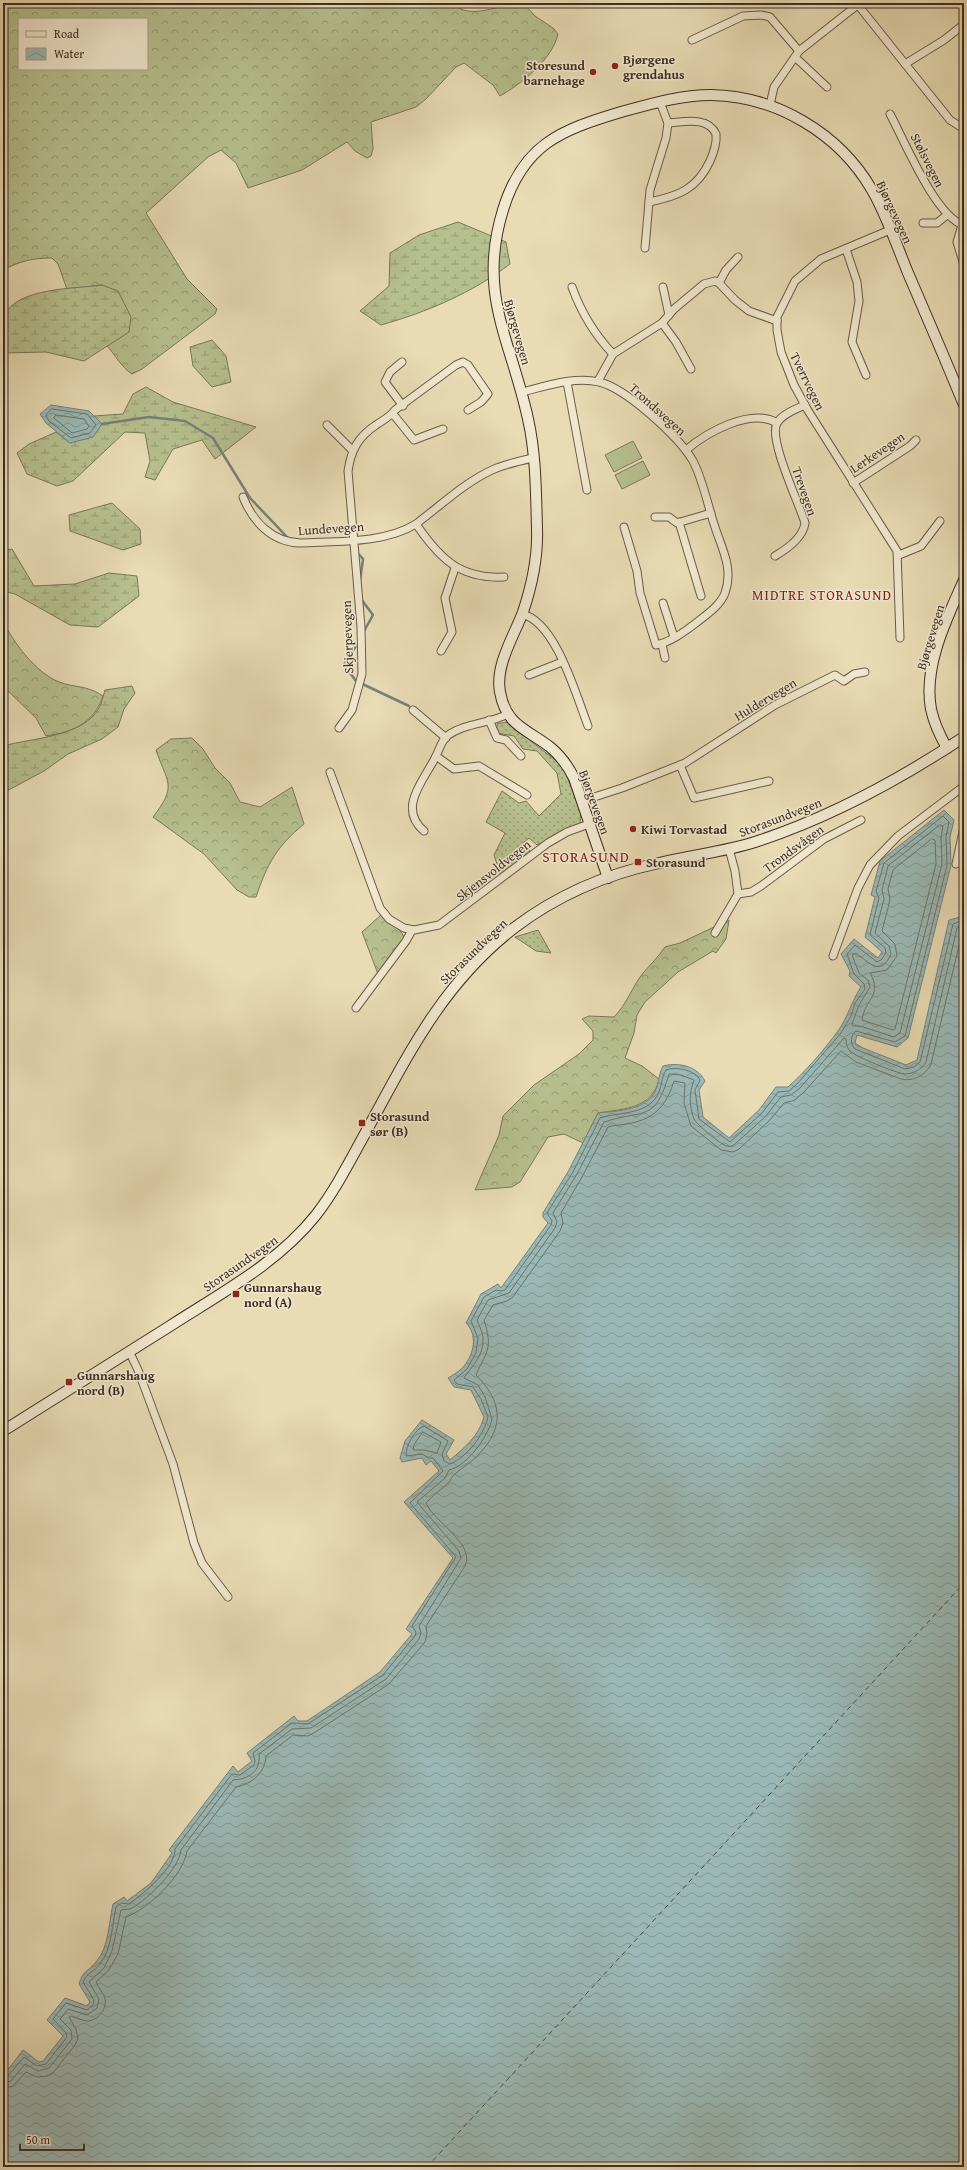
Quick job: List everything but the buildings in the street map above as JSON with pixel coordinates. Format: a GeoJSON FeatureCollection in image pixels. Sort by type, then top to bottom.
{"type":"FeatureCollection","features":[{"type":"Feature","properties":{"kind":"street"},"geometry":{"type":"LineString","coordinates":[[770,105],[774,87],[797,54],[859,4],[950,120],[964,129]]}},
{"type":"Feature","properties":{"kind":"street"},"geometry":{"type":"LineString","coordinates":[[692,40],[743,16],[761,15],[770,17],[797,54],[827,87]]}},
{"type":"Feature","properties":{"kind":"street"},"geometry":{"type":"LineString","coordinates":[[905,64],[944,40],[963,25]]}},
{"type":"Feature","properties":{"kind":"street","name":"Bjørgevegen"},"geometry":{"type":"LineString","coordinates":[[608,878],[574,778],[560,757],[546,744],[523,731],[508,714],[500,693],[500,677],[509,646],[522,614],[533,578],[537,547],[533,458],[529,424],[522,392],[499,321],[493,288],[495,243],[503,208],[513,184],[525,164],[535,153],[563,132],[576,125],[660,102],[708,95],[723,96],[770,105],[806,123],[844,153],[872,190],[964,405]]}},
{"type":"Feature","properties":{"kind":"street"},"geometry":{"type":"LineString","coordinates":[[645,248],[650,190],[666,138],[668,123],[660,102]]}},
{"type":"Feature","properties":{"kind":"street","name":"Stølsvegen"},"geometry":{"type":"LineString","coordinates":[[890,114],[934,198],[947,215],[963,225],[957,242],[964,265]]}},
{"type":"Feature","properties":{"kind":"street"},"geometry":{"type":"LineString","coordinates":[[649,202],[678,194],[694,185],[702,176],[714,153],[716,134],[709,125],[701,122],[668,123]]}},
{"type":"Feature","properties":{"kind":"street"},"geometry":{"type":"LineString","coordinates":[[923,223],[937,223],[947,215]]}},
{"type":"Feature","properties":{"kind":"street","name":"Tverrvegen"},"geometry":{"type":"LineString","coordinates":[[890,230],[821,259],[795,282],[783,303],[777,321],[781,352],[794,385],[853,483],[899,555]]}},
{"type":"Feature","properties":{"kind":"street"},"geometry":{"type":"LineString","coordinates":[[846,249],[857,282],[859,302],[852,342],[866,375]]}},
{"type":"Feature","properties":{"kind":"street"},"geometry":{"type":"LineString","coordinates":[[719,283],[726,270],[738,257]]}},
{"type":"Feature","properties":{"kind":"street"},"geometry":{"type":"LineString","coordinates":[[598,381],[612,354],[662,323],[681,303],[704,284],[715,281],[719,283],[748,311],[777,321]]}},
{"type":"Feature","properties":{"kind":"street"},"geometry":{"type":"LineString","coordinates":[[572,287],[577,302],[596,336],[612,354]]}},
{"type":"Feature","properties":{"kind":"street"},"geometry":{"type":"LineString","coordinates":[[663,287],[669,315]]}},
{"type":"Feature","properties":{"kind":"street"},"geometry":{"type":"LineString","coordinates":[[662,323],[676,342],[691,369]]}},
{"type":"Feature","properties":{"kind":"street"},"geometry":{"type":"LineString","coordinates":[[402,362],[390,372],[385,382],[403,406]]}},
{"type":"Feature","properties":{"kind":"street"},"geometry":{"type":"LineString","coordinates":[[327,425],[352,450],[361,438],[374,426],[393,414],[395,410],[403,406],[456,365],[465,362],[488,394],[481,402],[468,410]]}},
{"type":"Feature","properties":{"kind":"street","name":"Trondsvegen"},"geometry":{"type":"LineString","coordinates":[[522,392],[579,380],[598,381],[610,385],[633,400],[686,450],[698,472],[728,564],[728,576],[725,592],[721,601],[706,615],[662,644]]}},
{"type":"Feature","properties":{"kind":"street"},"geometry":{"type":"LineString","coordinates":[[567,382],[587,490]]}},
{"type":"Feature","properties":{"kind":"street"},"geometry":{"type":"LineString","coordinates":[[777,423],[787,414],[805,405]]}},
{"type":"Feature","properties":{"kind":"street"},"geometry":{"type":"LineString","coordinates":[[393,414],[414,440],[443,429]]}},
{"type":"Feature","properties":{"kind":"street","name":"Trondsvegen"},"geometry":{"type":"LineString","coordinates":[[686,450],[737,422],[762,417],[777,423]]}},
{"type":"Feature","properties":{"kind":"street","name":"Trevegen"},"geometry":{"type":"LineString","coordinates":[[775,556],[787,549],[803,532],[805,523],[776,445],[774,434],[777,423]]}},
{"type":"Feature","properties":{"kind":"street","name":"Lerkevegen"},"geometry":{"type":"LineString","coordinates":[[853,483],[904,450],[916,440]]}},
{"type":"Feature","properties":{"kind":"street","name":"Skjerpevegen"},"geometry":{"type":"LineString","coordinates":[[339,728],[352,710],[362,674],[361,627],[348,471],[352,450]]}},
{"type":"Feature","properties":{"kind":"street","name":"Lundevegen"},"geometry":{"type":"LineString","coordinates":[[243,497],[264,530],[279,540],[300,544],[393,534],[416,524],[486,473],[511,463],[533,458]]}},
{"type":"Feature","properties":{"kind":"street"},"geometry":{"type":"LineString","coordinates":[[655,517],[669,517],[677,522],[680,522],[711,513]]}},
{"type":"Feature","properties":{"kind":"street"},"geometry":{"type":"LineString","coordinates":[[900,638],[899,555],[921,546],[940,521]]}},
{"type":"Feature","properties":{"kind":"street"},"geometry":{"type":"LineString","coordinates":[[680,522],[701,596]]}},
{"type":"Feature","properties":{"kind":"street"},"geometry":{"type":"LineString","coordinates":[[416,524],[433,548],[455,568],[488,578],[504,577]]}},
{"type":"Feature","properties":{"kind":"street"},"geometry":{"type":"LineString","coordinates":[[624,527],[637,571],[640,593],[652,635],[656,645],[662,644],[665,658]]}},
{"type":"Feature","properties":{"kind":"street"},"geometry":{"type":"LineString","coordinates":[[440,651],[452,632],[444,598],[455,568]]}},
{"type":"Feature","properties":{"kind":"street","name":"Bjørgevegen"},"geometry":{"type":"LineString","coordinates":[[947,748],[937,729],[931,708],[931,674],[942,633],[964,580]]}},
{"type":"Feature","properties":{"kind":"street"},"geometry":{"type":"LineString","coordinates":[[663,603],[674,637]]}},
{"type":"Feature","properties":{"kind":"street"},"geometry":{"type":"LineString","coordinates":[[522,614],[537,620],[555,643],[588,726]]}},
{"type":"Feature","properties":{"kind":"street"},"geometry":{"type":"LineString","coordinates":[[529,675],[562,662]]}},
{"type":"Feature","properties":{"kind":"street","name":"Huldervegen"},"geometry":{"type":"LineString","coordinates":[[582,801],[622,788],[680,765],[794,694],[835,675],[844,681],[854,674],[865,672]]}},
{"type":"Feature","properties":{"kind":"street"},"geometry":{"type":"LineString","coordinates":[[413,710],[446,738]]}},
{"type":"Feature","properties":{"kind":"street"},"geometry":{"type":"LineString","coordinates":[[424,832],[419,827],[412,805],[416,791],[446,738],[465,728],[508,714]]}},
{"type":"Feature","properties":{"kind":"street"},"geometry":{"type":"LineString","coordinates":[[489,720],[497,738],[506,740],[521,756]]}},
{"type":"Feature","properties":{"kind":"street","name":"Storasundvegen"},"geometry":{"type":"LineString","coordinates":[[3,1431],[248,1276],[297,1237],[328,1198],[414,1044],[437,1008],[456,984],[490,949],[530,917],[566,896],[608,878],[658,863],[729,849],[781,833],[827,814],[897,778],[964,737]]}},
{"type":"Feature","properties":{"kind":"street"},"geometry":{"type":"LineString","coordinates":[[436,756],[454,770],[479,766],[527,795]]}},
{"type":"Feature","properties":{"kind":"street"},"geometry":{"type":"LineString","coordinates":[[680,765],[694,798],[768,781]]}},
{"type":"Feature","properties":{"kind":"street"},"geometry":{"type":"LineString","coordinates":[[330,772],[380,908],[397,925],[412,930],[406,941],[356,1008]]}},
{"type":"Feature","properties":{"kind":"street"},"geometry":{"type":"LineString","coordinates":[[833,956],[855,897],[870,865],[898,836],[964,786]]}},
{"type":"Feature","properties":{"kind":"street","name":"Trondsvågen"},"geometry":{"type":"LineString","coordinates":[[738,894],[751,892],[761,886],[824,839],[861,820]]}},
{"type":"Feature","properties":{"kind":"street","name":"Skjensvoldvegen"},"geometry":{"type":"LineString","coordinates":[[412,930],[439,925],[548,843],[567,832],[589,824]]}},
{"type":"Feature","properties":{"kind":"street"},"geometry":{"type":"LineString","coordinates":[[956,864],[964,827]]}},
{"type":"Feature","properties":{"kind":"street"},"geometry":{"type":"LineString","coordinates":[[715,933],[738,894],[736,872],[729,849]]}},
{"type":"Feature","properties":{"kind":"street"},"geometry":{"type":"LineString","coordinates":[[129,1351],[138,1370],[173,1464],[193,1538],[202,1563],[228,1597]]}},
{"type":"Feature","properties":{"kind":"green space"},"geometry":{"type":"Polygon","coordinates":[[[3,3],[451,3],[468,11],[477,11],[523,3],[535,16],[553,28],[558,34],[555,44],[543,62],[526,78],[500,96],[493,85],[464,63],[456,67],[426,99],[416,107],[371,122],[373,149],[371,156],[367,158],[355,151],[347,142],[302,170],[248,188],[236,163],[221,150],[208,157],[146,213],[187,279],[217,309],[215,314],[142,369],[132,374],[125,368],[106,345],[129,331],[102,285],[67,289],[58,264],[52,258],[15,264],[3,270],[3,3]]]}},
{"type":"Feature","properties":{"kind":"green space"},"geometry":{"type":"Polygon","coordinates":[[[458,222],[506,242],[510,264],[465,293],[432,308],[398,320],[381,325],[360,311],[389,286],[390,253],[419,235],[458,222]]]}},
{"type":"Feature","properties":{"kind":"green space"},"geometry":{"type":"Polygon","coordinates":[[[102,285],[118,291],[131,317],[129,332],[84,361],[46,352],[3,353],[2,328],[4,316],[11,307],[21,299],[48,291],[102,285]]]}},
{"type":"Feature","properties":{"kind":"green space"},"geometry":{"type":"Polygon","coordinates":[[[212,340],[226,356],[231,382],[212,387],[193,366],[190,347],[212,340]]]}},
{"type":"Feature","properties":{"kind":"green space"},"geometry":{"type":"Polygon","coordinates":[[[146,387],[173,402],[256,427],[215,459],[202,440],[173,449],[155,480],[145,477],[150,461],[145,433],[125,432],[73,481],[57,486],[27,474],[17,453],[29,444],[56,432],[70,443],[102,424],[94,416],[123,414],[133,394],[146,387]]]}},
{"type":"Feature","properties":{"kind":"green space"},"geometry":{"type":"Polygon","coordinates":[[[633,441],[642,458],[614,472],[605,455],[633,441]]]}},
{"type":"Feature","properties":{"kind":"green space"},"geometry":{"type":"Polygon","coordinates":[[[643,461],[650,475],[622,489],[615,475],[643,461]]]}},
{"type":"Feature","properties":{"kind":"green space"},"geometry":{"type":"Polygon","coordinates":[[[112,503],[140,529],[141,544],[123,550],[70,531],[69,515],[112,503]]]}},
{"type":"Feature","properties":{"kind":"green space"},"geometry":{"type":"Polygon","coordinates":[[[12,549],[34,586],[75,584],[109,573],[137,576],[139,596],[98,627],[70,625],[15,594],[3,591],[3,551],[12,549]]]}},
{"type":"Feature","properties":{"kind":"green space"},"geometry":{"type":"Polygon","coordinates":[[[3,621],[26,656],[50,678],[65,684],[92,690],[103,696],[94,713],[81,725],[65,732],[46,736],[36,718],[3,686],[3,621]]]}},
{"type":"Feature","properties":{"kind":"green space"},"geometry":{"type":"Polygon","coordinates":[[[132,686],[135,693],[124,709],[118,727],[102,739],[68,754],[44,771],[3,793],[3,746],[69,731],[91,718],[102,702],[105,690],[132,686]]]}},
{"type":"Feature","properties":{"kind":"green space"},"geometry":{"type":"Polygon","coordinates":[[[506,722],[563,766],[581,813],[580,823],[537,845],[529,838],[524,842],[530,851],[501,876],[494,855],[505,833],[486,822],[502,791],[519,803],[526,801],[539,816],[561,794],[557,773],[537,751],[523,749],[514,736],[497,733],[497,724],[506,722]]]}},
{"type":"Feature","properties":{"kind":"green space"},"geometry":{"type":"Polygon","coordinates":[[[192,738],[203,749],[215,768],[230,783],[240,802],[260,807],[292,787],[304,824],[287,840],[274,856],[264,875],[256,897],[249,897],[237,890],[204,854],[153,817],[166,798],[168,790],[166,777],[156,750],[171,739],[192,738]]]}},
{"type":"Feature","properties":{"kind":"green space"},"geometry":{"type":"Polygon","coordinates":[[[381,915],[402,933],[404,941],[378,974],[362,932],[381,915]]]}},
{"type":"Feature","properties":{"kind":"green space"},"geometry":{"type":"Polygon","coordinates":[[[729,920],[726,939],[716,953],[713,951],[678,972],[645,1002],[637,1015],[634,1033],[625,1058],[642,1066],[659,1079],[656,1089],[650,1096],[644,1102],[636,1106],[598,1113],[583,1143],[564,1134],[548,1137],[520,1182],[512,1187],[475,1190],[499,1135],[503,1116],[534,1085],[579,1054],[593,1040],[593,1031],[582,1019],[589,1016],[614,1017],[619,1012],[643,973],[665,947],[680,943],[729,920]]]}},
{"type":"Feature","properties":{"kind":"green space"},"geometry":{"type":"Polygon","coordinates":[[[538,930],[551,953],[536,951],[515,937],[538,930]]]}},
{"type":"Feature","properties":{"kind":"water"},"geometry":{"type":"Polygon","coordinates":[[[51,405],[89,411],[102,424],[93,437],[70,443],[46,423],[40,414],[51,405]]]}},
{"type":"Feature","properties":{"kind":"water"},"geometry":{"type":"Polygon","coordinates":[[[944,810],[954,820],[950,837],[951,865],[908,1038],[897,1047],[857,1035],[855,1043],[863,1048],[906,1065],[917,1060],[949,920],[964,916],[964,2167],[3,2167],[3,2076],[23,2050],[39,2062],[43,2061],[63,2036],[47,2020],[65,1998],[87,2006],[90,2002],[79,1984],[82,1976],[96,1962],[104,1949],[113,1904],[124,1897],[127,1901],[151,1883],[172,1853],[169,1850],[233,1766],[238,1772],[252,1761],[247,1753],[294,1716],[298,1721],[307,1721],[380,1672],[412,1634],[406,1629],[453,1558],[404,1502],[439,1471],[431,1461],[426,1465],[422,1458],[402,1462],[400,1458],[405,1441],[422,1420],[454,1440],[446,1454],[450,1460],[461,1451],[479,1430],[484,1417],[471,1390],[454,1387],[448,1378],[464,1366],[472,1350],[472,1333],[466,1323],[481,1294],[498,1284],[501,1288],[548,1223],[543,1217],[543,1213],[569,1170],[598,1113],[620,1111],[642,1104],[655,1092],[663,1066],[687,1066],[702,1076],[705,1081],[699,1090],[703,1117],[729,1138],[759,1110],[776,1087],[788,1087],[827,1046],[838,1031],[861,987],[849,976],[850,971],[841,954],[854,939],[878,958],[882,952],[865,937],[875,897],[871,895],[880,861],[944,810]]]}},
{"type":"Feature","properties":{"kind":"waterway"},"geometry":{"type":"LineString","coordinates":[[102,424],[149,417],[185,421],[213,438],[250,498],[289,539]]}},
{"type":"Feature","properties":{"kind":"waterway"},"geometry":{"type":"LineString","coordinates":[[356,551],[363,559],[360,581]]}},
{"type":"Feature","properties":{"kind":"waterway"},"geometry":{"type":"LineString","coordinates":[[361,599],[373,615],[363,633]]}},
{"type":"Feature","properties":{"kind":"waterway"},"geometry":{"type":"LineString","coordinates":[[359,641],[344,665],[356,681],[409,706]]}},
{"type":"Feature","properties":{"kind":"ferry route"},"geometry":{"type":"LineString","coordinates":[[427,2167],[964,1583]]}},
{"type":"Feature","properties":{"kind":"place","name":"Bjørgene grendahus"},"geometry":{"type":"Point","coordinates":[615,66]}},
{"type":"Feature","properties":{"kind":"place","name":"Storesund barnehage"},"geometry":{"type":"Point","coordinates":[593,72]}},
{"type":"Feature","properties":{"kind":"place","name":"Kiwi Torvastad"},"geometry":{"type":"Point","coordinates":[633,829]}},
{"type":"Feature","properties":{"kind":"place","name":"Storasund"},"geometry":{"type":"Point","coordinates":[638,862]}},
{"type":"Feature","properties":{"kind":"place","name":"Storasund sør (B)"},"geometry":{"type":"Point","coordinates":[362,1123]}},
{"type":"Feature","properties":{"kind":"place","name":"Gunnarshaug nord (A)"},"geometry":{"type":"Point","coordinates":[236,1294]}},
{"type":"Feature","properties":{"kind":"place","name":"Gunnarshaug nord (B)"},"geometry":{"type":"Point","coordinates":[69,1382]}},
{"type":"Feature","properties":{"kind":"district","name":"MIDTRE STORASUND"},"geometry":{"type":"Point","coordinates":[822,595]}},
{"type":"Feature","properties":{"kind":"district","name":"STORASUND"},"geometry":{"type":"Point","coordinates":[586,857]}}]}
